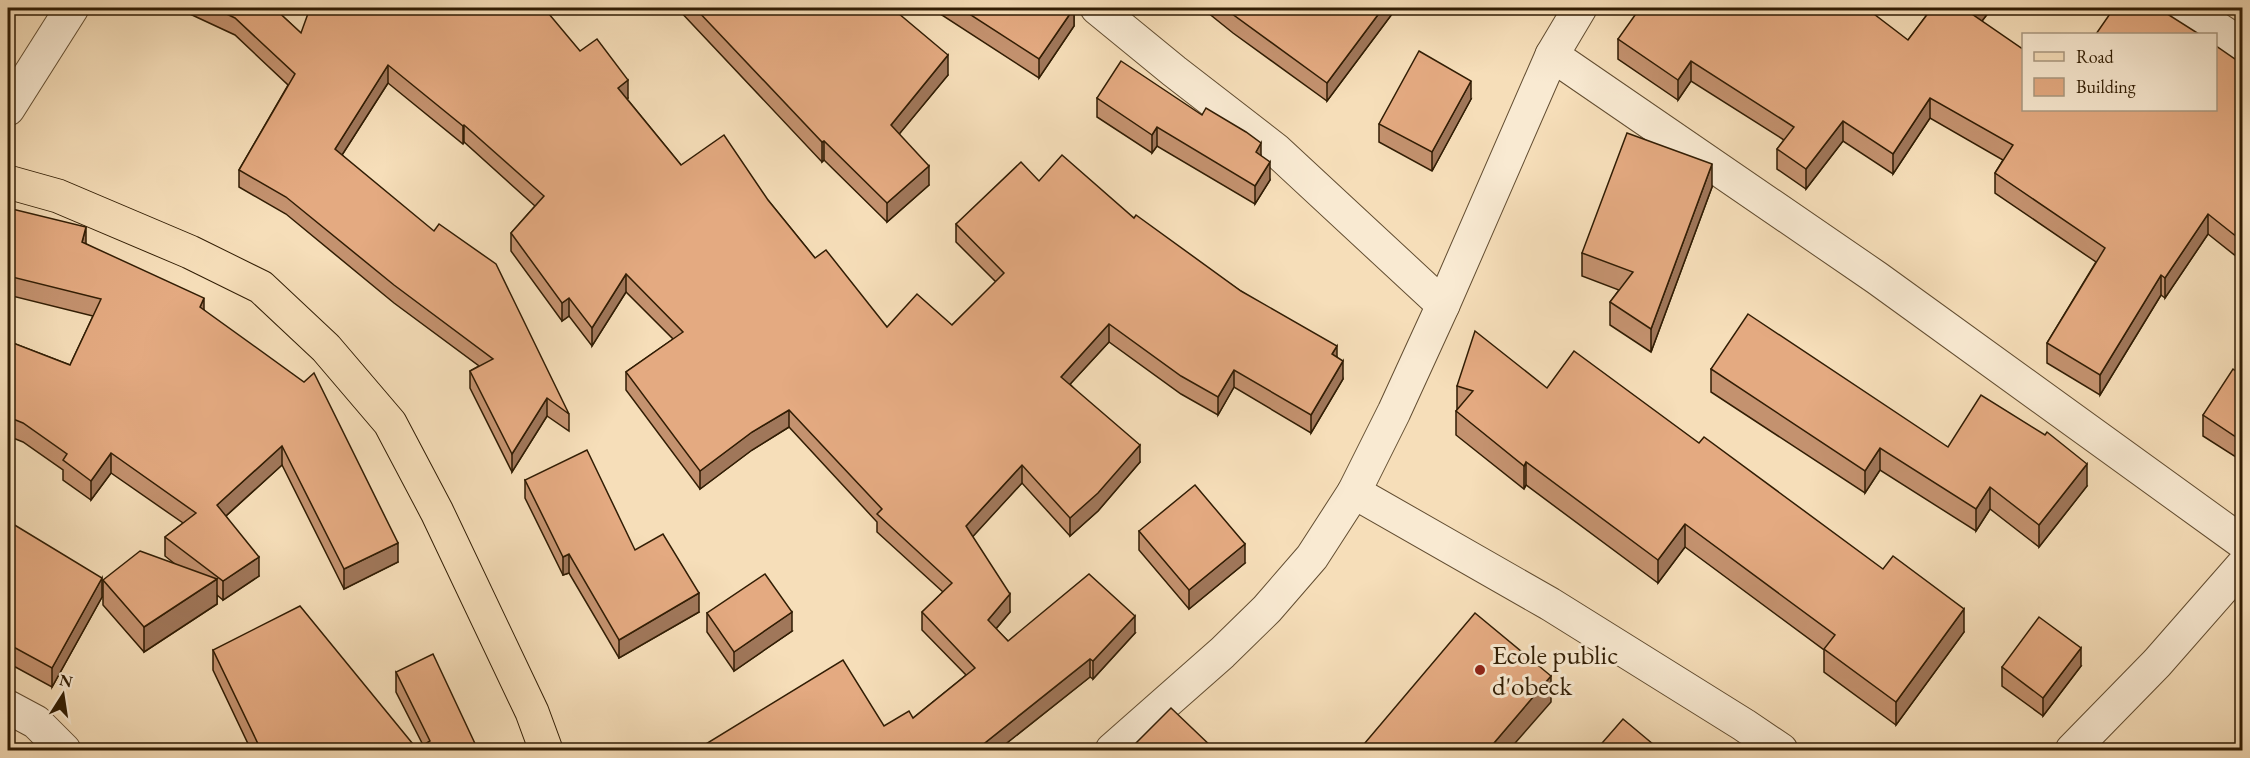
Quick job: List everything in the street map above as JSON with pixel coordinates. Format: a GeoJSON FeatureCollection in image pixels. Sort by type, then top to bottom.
{"type":"FeatureCollection","features":[{"type":"Feature","properties":{"kind":"main road"},"geometry":{"type":"LineString","coordinates":[[8,182],[58,196],[190,252],[261,287],[326,348],[390,423],[437,512],[532,712],[546,750]]}},
{"type":"Feature","properties":{"kind":"street"},"geometry":{"type":"LineString","coordinates":[[8,109],[72,8]]}},
{"type":"Feature","properties":{"kind":"street"},"geometry":{"type":"LineString","coordinates":[[1097,8],[1276,150],[1443,305]]}},
{"type":"Feature","properties":{"kind":"street"},"geometry":{"type":"LineString","coordinates":[[1112,750],[1222,653],[1267,609],[1312,556],[1354,492],[1443,305],[1552,55],[1580,8]]}},
{"type":"Feature","properties":{"kind":"street"},"geometry":{"type":"LineString","coordinates":[[2186,8],[2242,45]]}},
{"type":"Feature","properties":{"kind":"street"},"geometry":{"type":"LineString","coordinates":[[1552,55],[1867,271],[2242,542]]}},
{"type":"Feature","properties":{"kind":"street"},"geometry":{"type":"LineString","coordinates":[[1354,492],[1550,604],[1744,725],[1780,750]]}},
{"type":"Feature","properties":{"kind":"street"},"geometry":{"type":"LineString","coordinates":[[2072,750],[2157,663],[2242,566]]}},
{"type":"Feature","properties":{"kind":"street"},"geometry":{"type":"LineString","coordinates":[[8,707],[36,722],[64,750]]}},
{"type":"Feature","properties":{"kind":"building"},"geometry":{"type":"Polygon","coordinates":[[[214,8],[274,8],[301,33],[310,8],[544,8],[580,51],[597,39],[628,80],[618,88],[681,165],[724,135],[768,200],[815,258],[826,250],[887,327],[917,294],[952,325],[1004,273],[956,224],[1021,162],[1039,181],[1062,155],[1134,218],[1136,215],[1241,291],[1337,346],[1332,354],[1343,361],[1311,415],[1234,370],[1218,397],[1181,376],[1109,324],[1061,377],[1140,445],[1098,493],[1070,518],[1022,465],[966,526],[1010,594],[988,620],[1008,641],[1089,574],[1135,616],[1093,661],[1090,659],[976,750],[696,750],[843,660],[884,726],[909,711],[913,718],[975,668],[922,612],[952,583],[877,514],[882,509],[789,410],[752,432],[700,471],[626,372],[683,332],[626,274],[592,328],[569,298],[562,303],[511,233],[544,196],[464,125],[388,65],[335,149],[434,231],[439,224],[496,264],[569,414],[547,398],[512,454],[470,371],[493,359],[394,285],[286,197],[239,170],[295,74],[235,18],[214,8]]]}},
{"type":"Feature","properties":{"kind":"building"},"geometry":{"type":"Polygon","coordinates":[[[695,8],[892,8],[948,55],[891,125],[929,166],[887,203],[824,141],[822,142],[695,8]]]}},
{"type":"Feature","properties":{"kind":"building"},"geometry":{"type":"Polygon","coordinates":[[[960,8],[1074,8],[1039,59],[960,8]]]}},
{"type":"Feature","properties":{"kind":"building"},"geometry":{"type":"Polygon","coordinates":[[[1224,8],[1383,8],[1327,83],[1224,8]]]}},
{"type":"Feature","properties":{"kind":"building"},"geometry":{"type":"Polygon","coordinates":[[[1640,8],[1866,8],[1908,40],[1932,8],[1977,8],[1972,14],[2022,49],[2022,111],[2217,111],[2217,47],[2242,64],[2236,76],[2242,80],[2242,241],[2208,214],[2165,278],[2161,275],[2100,375],[2047,343],[2105,248],[1995,173],[2013,145],[1930,98],[1893,154],[1843,121],[1806,169],[1777,149],[1794,127],[1691,61],[1678,80],[1618,39],[1640,8]]]}},
{"type":"Feature","properties":{"kind":"building"},"geometry":{"type":"Polygon","coordinates":[[[2114,8],[2158,8],[2197,33],[2097,33],[2114,8]]]}},
{"type":"Feature","properties":{"kind":"building"},"geometry":{"type":"Polygon","coordinates":[[[1419,51],[1471,81],[1432,152],[1379,124],[1419,51]]]}},
{"type":"Feature","properties":{"kind":"building"},"geometry":{"type":"Polygon","coordinates":[[[1121,61],[1202,115],[1206,108],[1261,143],[1256,152],[1270,162],[1255,186],[1157,127],[1152,135],[1097,98],[1121,61]]]}},
{"type":"Feature","properties":{"kind":"building"},"geometry":{"type":"Polygon","coordinates":[[[1627,133],[1712,164],[1651,329],[1610,302],[1633,272],[1582,253],[1627,133]]]}},
{"type":"Feature","properties":{"kind":"building"},"geometry":{"type":"Polygon","coordinates":[[[8,208],[86,227],[82,242],[204,298],[200,307],[304,382],[314,373],[398,543],[344,569],[282,446],[217,505],[259,557],[223,581],[165,537],[196,513],[111,453],[91,481],[63,460],[67,454],[23,423],[8,417],[8,341],[70,365],[101,299],[8,276],[8,208]]]}},
{"type":"Feature","properties":{"kind":"building"},"geometry":{"type":"Polygon","coordinates":[[[1748,314],[1948,447],[1981,395],[2045,435],[2047,432],[2087,464],[2039,525],[1990,487],[1976,509],[1880,448],[1865,471],[1711,369],[1748,314]]]}},
{"type":"Feature","properties":{"kind":"building"},"geometry":{"type":"Polygon","coordinates":[[[1475,331],[1547,388],[1574,351],[1699,443],[1704,437],[1883,569],[1893,556],[1964,609],[1896,702],[1824,649],[1835,635],[1685,524],[1658,560],[1526,462],[1524,466],[1456,411],[1473,391],[1457,386],[1475,331]]]}},
{"type":"Feature","properties":{"kind":"building"},"geometry":{"type":"Polygon","coordinates":[[[2233,369],[2242,376],[2242,441],[2203,415],[2233,369]]]}},
{"type":"Feature","properties":{"kind":"building"},"geometry":{"type":"Polygon","coordinates":[[[587,450],[635,550],[663,534],[699,593],[619,640],[569,554],[563,557],[525,480],[587,450]]]}},
{"type":"Feature","properties":{"kind":"building"},"geometry":{"type":"Polygon","coordinates":[[[1195,485],[1245,544],[1189,590],[1139,531],[1195,485]]]}},
{"type":"Feature","properties":{"kind":"building"},"geometry":{"type":"Polygon","coordinates":[[[8,521],[102,578],[52,668],[8,644],[8,521]]]}},
{"type":"Feature","properties":{"kind":"building"},"geometry":{"type":"Polygon","coordinates":[[[140,551],[217,579],[144,627],[103,580],[140,551]]]}},
{"type":"Feature","properties":{"kind":"building"},"geometry":{"type":"Polygon","coordinates":[[[765,574],[792,612],[734,652],[707,613],[765,574]]]}},
{"type":"Feature","properties":{"kind":"building"},"geometry":{"type":"Polygon","coordinates":[[[300,606],[417,749],[430,741],[396,672],[433,654],[478,750],[261,750],[213,650],[300,606]]]}},
{"type":"Feature","properties":{"kind":"building","name":"Ecole public d'obeck"},"geometry":{"type":"Polygon","coordinates":[[[1475,613],[1551,676],[1488,750],[1359,750],[1475,613]]]}},
{"type":"Feature","properties":{"kind":"building"},"geometry":{"type":"Polygon","coordinates":[[[2039,617],[2081,648],[2043,698],[2002,667],[2039,617]]]}},
{"type":"Feature","properties":{"kind":"building"},"geometry":{"type":"Polygon","coordinates":[[[1171,708],[1215,750],[1129,750],[1171,708]]]}},
{"type":"Feature","properties":{"kind":"building"},"geometry":{"type":"Polygon","coordinates":[[[1623,719],[1660,750],[1596,750],[1623,719]]]}},
{"type":"Feature","properties":{"kind":"place","name":"Ecole public d'obeck"},"geometry":{"type":"Point","coordinates":[1480,670]}}]}
